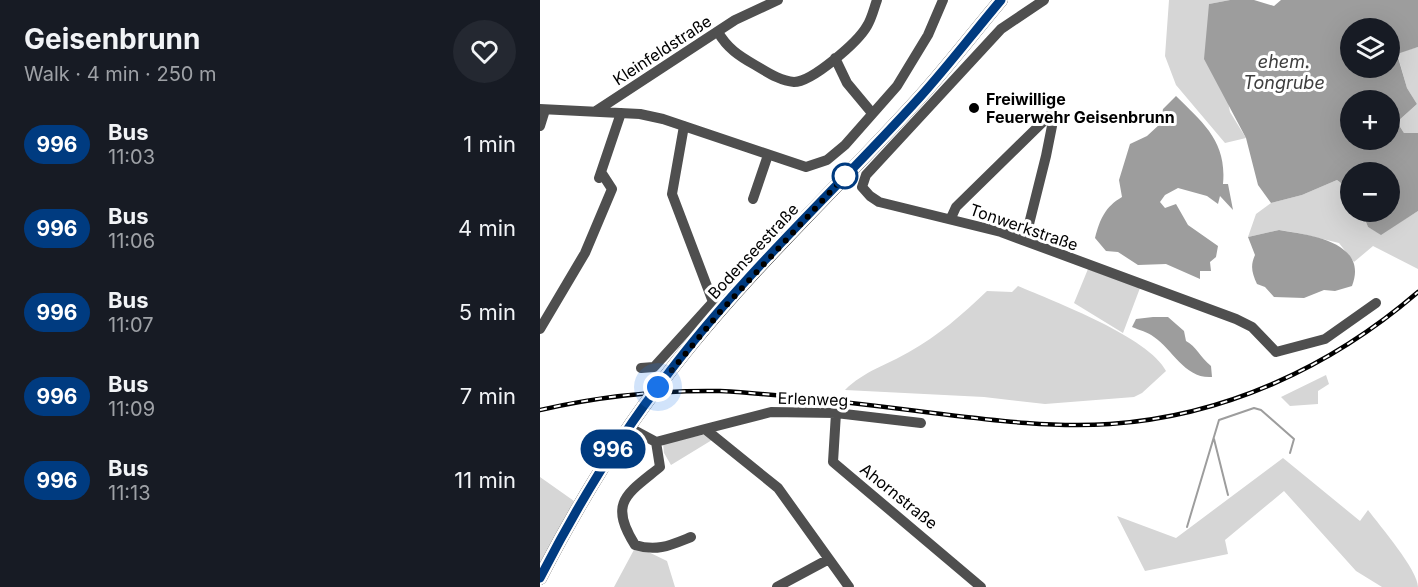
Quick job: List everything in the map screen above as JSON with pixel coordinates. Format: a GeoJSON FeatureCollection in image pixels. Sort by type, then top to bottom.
{"type":"FeatureCollection","features":[{"type":"Feature","properties":{"kind":"main road","name":"Bodenseestraße"},"geometry":{"type":"LineString","coordinates":[[540,578],[579,504],[628,428],[716,307],[921,96],[1001,0]]}},
{"type":"Feature","properties":{"kind":"street","name":"Kleinfeldstraße"},"geometry":{"type":"LineString","coordinates":[[596,111],[718,32],[778,0]]}},
{"type":"Feature","properties":{"kind":"street"},"geometry":{"type":"LineString","coordinates":[[718,32],[734,53],[770,74],[792,82],[807,78],[835,58],[867,27],[877,0]]}},
{"type":"Feature","properties":{"kind":"street"},"geometry":{"type":"LineString","coordinates":[[540,126],[543,109],[652,116],[806,167],[826,160],[872,113],[912,63],[943,0]]}},
{"type":"Feature","properties":{"kind":"street","name":"Tonwerkstraße"},"geometry":{"type":"LineString","coordinates":[[1044,0],[1001,29],[866,175],[863,182],[864,190],[879,202],[1025,240],[1047,251],[1236,319],[1252,327],[1276,352],[1325,339],[1376,303]]}},
{"type":"Feature","properties":{"kind":"street"},"geometry":{"type":"LineString","coordinates":[[835,58],[848,83],[872,113]]}},
{"type":"Feature","properties":{"kind":"street"},"geometry":{"type":"LineString","coordinates":[[540,329],[585,253],[609,196],[599,179],[621,113]]}},
{"type":"Feature","properties":{"kind":"street"},"geometry":{"type":"LineString","coordinates":[[951,219],[956,207],[1042,120],[1050,115],[1052,126],[1025,240]]}},
{"type":"Feature","properties":{"kind":"street"},"geometry":{"type":"LineString","coordinates":[[641,368],[654,367],[716,307],[672,194],[684,126]]}},
{"type":"Feature","properties":{"kind":"street"},"geometry":{"type":"LineString","coordinates":[[753,199],[768,156]]}},
{"type":"Feature","properties":{"kind":"street","name":"Erlenweg"},"geometry":{"type":"LineString","coordinates":[[656,442],[771,412],[836,413],[921,423]]}},
{"type":"Feature","properties":{"kind":"street","name":"Ahornstraße"},"geometry":{"type":"LineString","coordinates":[[836,413],[833,462],[981,587]]}},
{"type":"Feature","properties":{"kind":"street"},"geometry":{"type":"LineString","coordinates":[[628,428],[656,442],[660,467],[626,495],[622,506],[623,521],[635,545],[650,550],[664,548],[691,537]]}},
{"type":"Feature","properties":{"kind":"street"},"geometry":{"type":"LineString","coordinates":[[705,429],[778,488],[849,587]]}},
{"type":"Feature","properties":{"kind":"street"},"geometry":{"type":"LineString","coordinates":[[777,587],[829,559]]}},
{"type":"Feature","properties":{"kind":"shaded area"},"geometry":{"type":"Polygon","coordinates":[[[1169,0],[1230,0],[1209,4],[1230,112],[1246,138],[1225,143],[1176,85],[1165,56],[1169,0]]]}},
{"type":"Feature","properties":{"kind":"shaded area"},"geometry":{"type":"Polygon","coordinates":[[[1418,47],[1418,133],[1404,133],[1400,127],[1400,119],[1417,104],[1407,88],[1400,64],[1400,52],[1418,47]]]}},
{"type":"Feature","properties":{"kind":"shaded area"},"geometry":{"type":"Polygon","coordinates":[[[1337,180],[1340,182],[1340,222],[1366,222],[1368,227],[1381,234],[1418,211],[1418,269],[1373,246],[1354,262],[1339,243],[1298,233],[1279,230],[1248,237],[1256,214],[1271,203],[1302,195],[1337,180]]]}},
{"type":"Feature","properties":{"kind":"shaded area"},"geometry":{"type":"Polygon","coordinates":[[[1088,269],[1140,288],[1123,333],[1074,303],[1088,269]]]}},
{"type":"Feature","properties":{"kind":"shaded area"},"geometry":{"type":"Polygon","coordinates":[[[1018,286],[1121,333],[1156,358],[1166,371],[1142,393],[1134,397],[1045,404],[984,397],[845,390],[868,373],[901,357],[930,339],[987,291],[1012,292],[1018,286]]]}},
{"type":"Feature","properties":{"kind":"shaded area"},"geometry":{"type":"Polygon","coordinates":[[[1326,375],[1329,384],[1318,391],[1318,404],[1290,406],[1281,397],[1326,375]]]}},
{"type":"Feature","properties":{"kind":"shaded area"},"geometry":{"type":"Polygon","coordinates":[[[707,434],[712,440],[671,465],[664,453],[663,443],[707,434]]]}},
{"type":"Feature","properties":{"kind":"shaded area"},"geometry":{"type":"Polygon","coordinates":[[[1283,458],[1360,521],[1368,510],[1405,559],[1418,587],[1382,587],[1356,571],[1284,491],[1225,540],[1228,554],[1145,571],[1117,516],[1176,538],[1283,458]]]}},
{"type":"Feature","properties":{"kind":"shaded area"},"geometry":{"type":"Polygon","coordinates":[[[540,477],[574,501],[540,565],[540,477]]]}},
{"type":"Feature","properties":{"kind":"shaded area"},"geometry":{"type":"Polygon","coordinates":[[[636,546],[667,561],[675,587],[614,587],[636,546]]]}},
{"type":"Feature","properties":{"kind":"water","name":"ehem. Tongrube"},"geometry":{"type":"Polygon","coordinates":[[[1230,0],[1254,0],[1274,6],[1281,0],[1418,0],[1418,47],[1400,53],[1400,18],[1340,18],[1340,78],[1400,78],[1400,64],[1407,88],[1417,104],[1400,119],[1400,90],[1340,90],[1340,150],[1400,150],[1400,127],[1404,133],[1418,133],[1418,211],[1381,235],[1368,227],[1366,222],[1400,222],[1400,162],[1340,162],[1340,182],[1337,180],[1302,195],[1271,203],[1258,185],[1246,138],[1204,59],[1209,4],[1230,0]]]}},
{"type":"Feature","properties":{"kind":"water"},"geometry":{"type":"Polygon","coordinates":[[[1176,96],[1204,124],[1217,144],[1223,169],[1223,184],[1228,184],[1233,210],[1220,196],[1218,204],[1207,196],[1178,188],[1165,195],[1160,202],[1165,208],[1176,204],[1188,225],[1218,246],[1216,257],[1210,262],[1211,271],[1200,271],[1200,279],[1166,264],[1138,265],[1118,252],[1106,251],[1095,238],[1104,214],[1122,197],[1119,180],[1130,144],[1147,136],[1160,124],[1163,109],[1176,96]]]}},
{"type":"Feature","properties":{"kind":"water"},"geometry":{"type":"Polygon","coordinates":[[[1279,230],[1320,238],[1345,250],[1352,259],[1355,271],[1352,286],[1335,291],[1324,290],[1304,298],[1274,297],[1265,287],[1257,284],[1252,270],[1255,255],[1248,237],[1279,230]]]}},
{"type":"Feature","properties":{"kind":"water"},"geometry":{"type":"Polygon","coordinates":[[[1168,317],[1184,331],[1186,341],[1211,366],[1212,377],[1187,369],[1154,337],[1132,327],[1136,319],[1168,317]]]}},
{"type":"Feature","properties":{"kind":"waterway"},"geometry":{"type":"LineString","coordinates":[[1187,527],[1219,420],[1254,408],[1261,410],[1294,439],[1290,453]]}},
{"type":"Feature","properties":{"kind":"waterway"},"geometry":{"type":"LineString","coordinates":[[1214,439],[1228,495]]}},
{"type":"Feature","properties":{"kind":"railway"},"geometry":{"type":"LineString","coordinates":[[540,410],[630,395],[720,391],[800,397],[1021,423],[1088,425],[1153,419],[1194,411],[1235,398],[1313,365],[1385,319],[1418,292]]}},
{"type":"Feature","properties":{"kind":"bus line","name":"996"},"geometry":{"type":"LineString","coordinates":[[540,578],[579,504],[611,453],[668,372],[720,312],[921,96],[1001,0]]}},
{"type":"Feature","properties":{"kind":"place","name":"Freiwillige Feuerwehr Geisenbrunn"},"geometry":{"type":"Point","coordinates":[974,108]}},
{"type":"Feature","properties":{"kind":"route"},"geometry":{"type":"LineString","coordinates":[[658,387],[668,372],[720,312],[845,176]]}}]}
